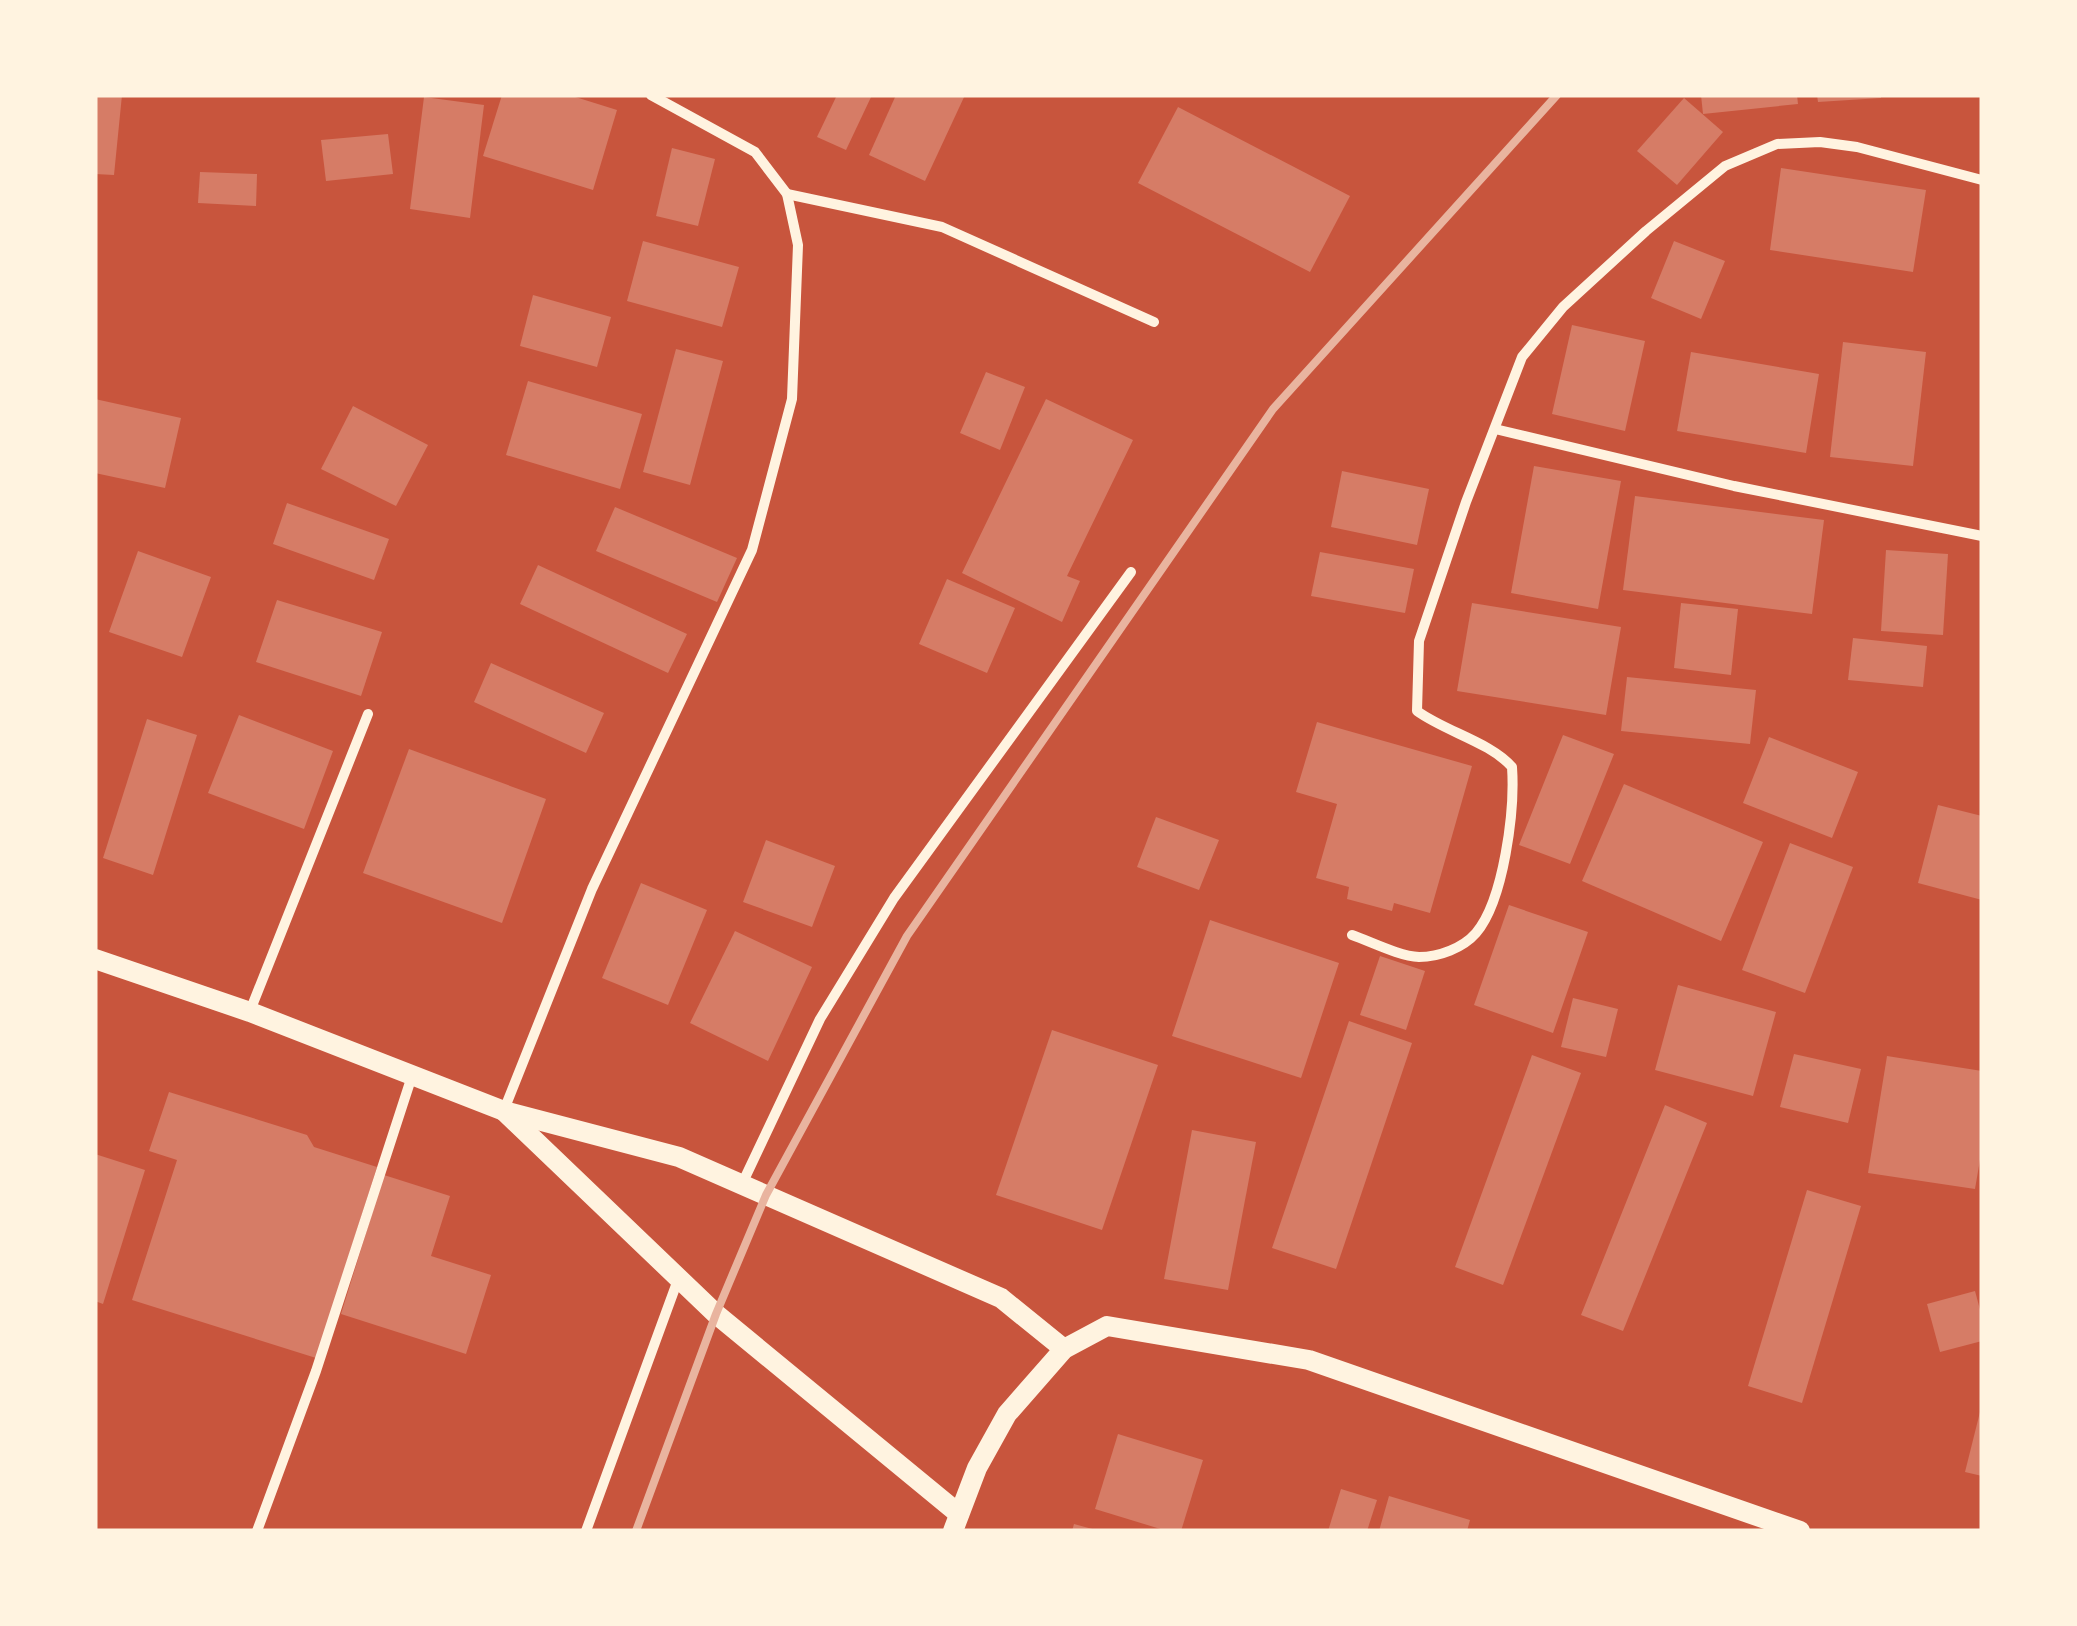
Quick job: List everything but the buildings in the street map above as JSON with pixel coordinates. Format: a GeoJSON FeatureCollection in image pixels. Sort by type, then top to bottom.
{"type":"FeatureCollection","features":[{"type":"Feature","properties":{"kind":"main road"},"geometry":{"type":"LineString","coordinates":[[95,959],[250,1012],[504,1111],[678,1158],[1001,1298],[1064,1350]]}},
{"type":"Feature","properties":{"kind":"main road"},"geometry":{"type":"LineString","coordinates":[[504,1111],[716,1314],[956,1523],[977,1468],[1007,1414],[1064,1350],[1107,1326],[1309,1360],[1800,1531]]}},
{"type":"Feature","properties":{"kind":"street"},"geometry":{"type":"LineString","coordinates":[[504,1111],[592,889],[752,550],[792,400],[798,245],[788,194],[755,152],[651,95]]}},
{"type":"Feature","properties":{"kind":"street"},"geometry":{"type":"LineString","coordinates":[[1352,935],[1418,957],[1453,950],[1473,936],[1485,920],[1494,894],[1512,821],[1512,767],[1500,754],[1436,724],[1417,710],[1420,641],[1522,357],[1563,307],[1646,231],[1726,166],[1776,144],[1820,142],[1857,147],[1982,180]]}},
{"type":"Feature","properties":{"kind":"street"},"geometry":{"type":"LineString","coordinates":[[788,194],[942,227],[1154,322]]}},
{"type":"Feature","properties":{"kind":"street"},"geometry":{"type":"LineString","coordinates":[[1494,429],[1734,486],[1982,536]]}},
{"type":"Feature","properties":{"kind":"street"},"geometry":{"type":"LineString","coordinates":[[742,1184],[820,1019],[894,898],[1131,572]]}},
{"type":"Feature","properties":{"kind":"street"},"geometry":{"type":"LineString","coordinates":[[250,1012],[368,714]]}},
{"type":"Feature","properties":{"kind":"street"},"geometry":{"type":"LineString","coordinates":[[257,1531],[316,1370],[412,1075]]}},
{"type":"Feature","properties":{"kind":"street"},"geometry":{"type":"LineString","coordinates":[[586,1531],[680,1276]]}},
{"type":"Feature","properties":{"kind":"railway"},"geometry":{"type":"LineString","coordinates":[[636,1531],[716,1314],[766,1195],[907,936],[1273,409],[1557,95]]}}]}
